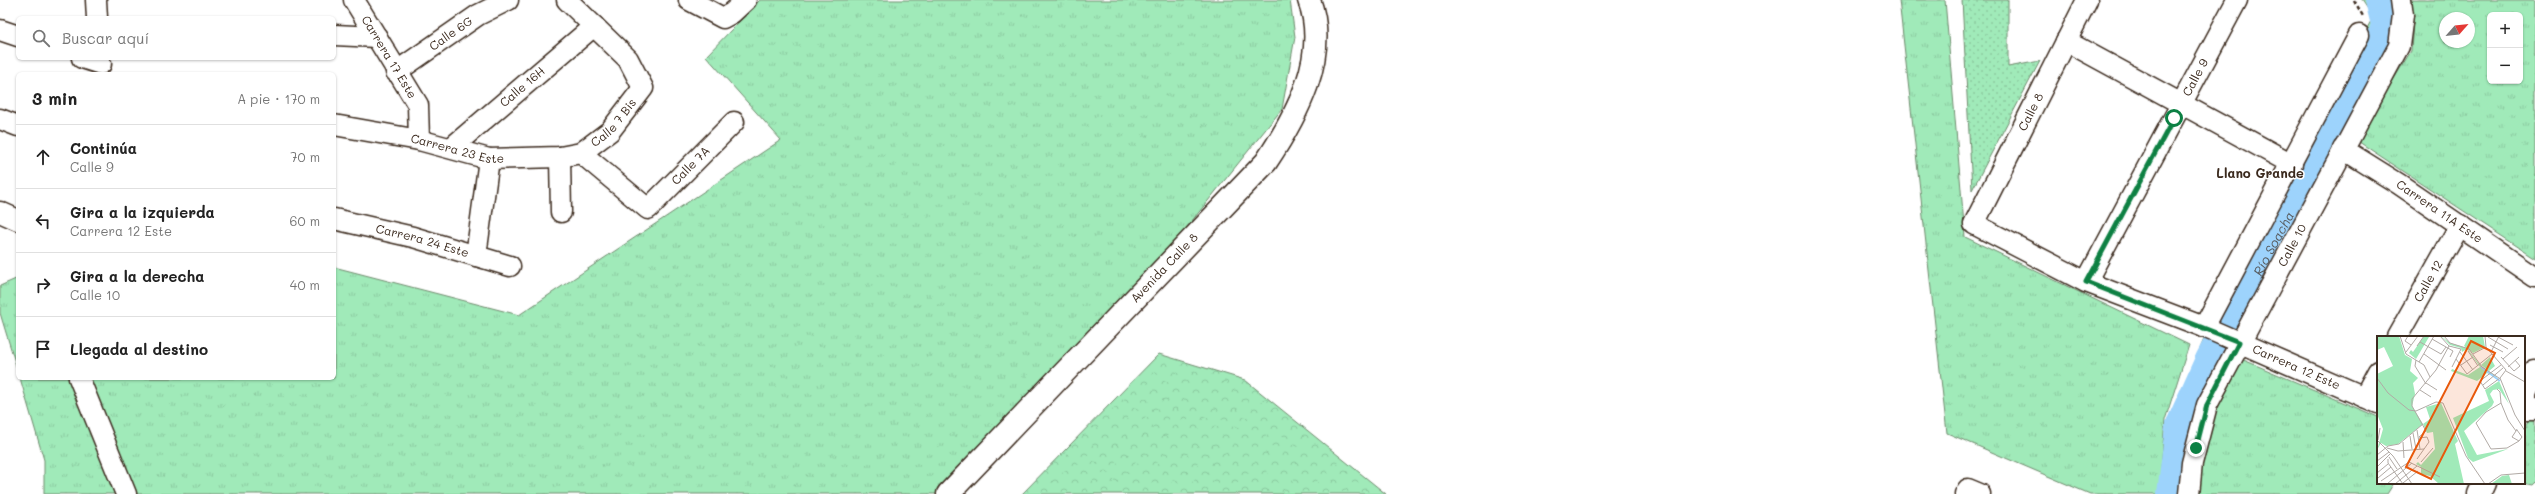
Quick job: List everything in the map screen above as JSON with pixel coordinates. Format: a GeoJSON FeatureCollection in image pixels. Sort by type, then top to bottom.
{"type":"FeatureCollection","features":[{"type":"Feature","properties":{"kind":"main road","name":"Avenida Calle 8"},"geometry":{"type":"LineString","coordinates":[[948,494],[1266,162],[1286,132],[1298,107],[1312,66],[1314,37],[1311,4]]}},
{"type":"Feature","properties":{"kind":"main road"},"geometry":{"type":"LineString","coordinates":[[2525,394],[2535,371]]}},
{"type":"Feature","properties":{"kind":"main road"},"geometry":{"type":"LineString","coordinates":[[2479,494],[2484,484]]}},
{"type":"Feature","properties":{"kind":"street"},"geometry":{"type":"LineString","coordinates":[[96,0],[97,16]]}},
{"type":"Feature","properties":{"kind":"street","name":"Calle 6G"},"geometry":{"type":"LineString","coordinates":[[396,72],[478,15],[508,0]]}},
{"type":"Feature","properties":{"kind":"street"},"geometry":{"type":"LineString","coordinates":[[567,0],[594,26]]}},
{"type":"Feature","properties":{"kind":"street"},"geometry":{"type":"LineString","coordinates":[[689,0],[723,18],[739,7]]}},
{"type":"Feature","properties":{"kind":"street","name":"Calle 8"},"geometry":{"type":"LineString","coordinates":[[1974,224],[2087,0]]}},
{"type":"Feature","properties":{"kind":"street","name":"Calle 9"},"geometry":{"type":"LineString","coordinates":[[2086,282],[2237,0]]}},
{"type":"Feature","properties":{"kind":"street","name":"Calle 10"},"geometry":{"type":"LineString","coordinates":[[2189,494],[2192,463],[2207,405],[2236,341],[2399,46],[2403,15],[2401,0]]}},
{"type":"Feature","properties":{"kind":"street","name":"Carrera 17 Este"},"geometry":{"type":"LineString","coordinates":[[361,3],[396,72],[418,105],[419,140]]}},
{"type":"Feature","properties":{"kind":"street","name":"Calle 7 Bis"},"geometry":{"type":"LineString","coordinates":[[581,153],[610,131],[643,88],[628,59],[594,26]]}},
{"type":"Feature","properties":{"kind":"street","name":"Calle 16H"},"geometry":{"type":"LineString","coordinates":[[451,148],[594,26]]}},
{"type":"Feature","properties":{"kind":"street"},"geometry":{"type":"LineString","coordinates":[[0,30],[16,35]]}},
{"type":"Feature","properties":{"kind":"street"},"geometry":{"type":"LineString","coordinates":[[336,35],[377,37]]}},
{"type":"Feature","properties":{"kind":"street"},"geometry":{"type":"LineString","coordinates":[[2208,330],[2359,35]]}},
{"type":"Feature","properties":{"kind":"street"},"geometry":{"type":"LineString","coordinates":[[2066,41],[2292,164]]}},
{"type":"Feature","properties":{"kind":"street"},"geometry":{"type":"LineString","coordinates":[[87,60],[100,65]]}},
{"type":"Feature","properties":{"kind":"street"},"geometry":{"type":"LineString","coordinates":[[0,119],[16,125]]}},
{"type":"Feature","properties":{"kind":"street","name":"Calle 7A"},"geometry":{"type":"LineString","coordinates":[[581,153],[648,209],[734,122]]}},
{"type":"Feature","properties":{"kind":"street","name":"Carrera 23 Este"},"geometry":{"type":"LineString","coordinates":[[336,125],[419,140],[489,159],[560,158],[581,153]]}},
{"type":"Feature","properties":{"kind":"street","name":"Carrera 11A Este"},"geometry":{"type":"LineString","coordinates":[[2343,149],[2460,225],[2535,277]]}},
{"type":"Feature","properties":{"kind":"street"},"geometry":{"type":"LineString","coordinates":[[560,158],[561,212]]}},
{"type":"Feature","properties":{"kind":"street"},"geometry":{"type":"LineString","coordinates":[[476,256],[489,159]]}},
{"type":"Feature","properties":{"kind":"street"},"geometry":{"type":"LineString","coordinates":[[0,212],[16,219]]}},
{"type":"Feature","properties":{"kind":"street","name":"Carrera 24 Este"},"geometry":{"type":"LineString","coordinates":[[336,219],[413,237],[510,266]]}},
{"type":"Feature","properties":{"kind":"street","name":"Carrera 12 Este"},"geometry":{"type":"LineString","coordinates":[[1974,224],[2086,282],[2236,341],[2371,400]]}},
{"type":"Feature","properties":{"kind":"street","name":"Calle 12"},"geometry":{"type":"LineString","coordinates":[[2398,336],[2460,225]]}},
{"type":"Feature","properties":{"kind":"street"},"geometry":{"type":"LineString","coordinates":[[2371,400],[2377,375]]}},
{"type":"Feature","properties":{"kind":"street"},"geometry":{"type":"LineString","coordinates":[[81,380],[126,494]]}},
{"type":"Feature","properties":{"kind":"green space"},"geometry":{"type":"Polygon","coordinates":[[[760,0],[1290,0],[1295,37],[1282,109],[1154,268],[936,494],[44,494],[44,460],[21,380],[336,380],[336,268],[519,315],[781,140],[706,56],[760,0]]]}},
{"type":"Feature","properties":{"kind":"green space"},"geometry":{"type":"Polygon","coordinates":[[[1899,0],[1945,0],[1965,237],[2189,345],[2165,420],[2159,494],[2090,494],[1947,433],[1899,0]]]}},
{"type":"Feature","properties":{"kind":"green space"},"geometry":{"type":"Polygon","coordinates":[[[1962,0],[2008,0],[2008,67],[2040,61],[1972,190],[1962,0]]]}},
{"type":"Feature","properties":{"kind":"green space"},"geometry":{"type":"Polygon","coordinates":[[[2362,0],[2390,0],[2391,9],[2388,42],[2231,339],[2183,494],[2163,494],[2169,423],[2209,327],[2373,17],[2362,0]]]}},
{"type":"Feature","properties":{"kind":"green space"},"geometry":{"type":"Polygon","coordinates":[[[2410,0],[2535,0],[2535,258],[2356,140],[2411,51],[2413,22],[2410,0]]]}},
{"type":"Feature","properties":{"kind":"green space"},"geometry":{"type":"Polygon","coordinates":[[[16,279],[16,365],[0,313],[0,286],[16,279]]]}},
{"type":"Feature","properties":{"kind":"green space"},"geometry":{"type":"Polygon","coordinates":[[[1159,354],[1245,380],[1386,494],[1022,494],[1159,354]]]}},
{"type":"Feature","properties":{"kind":"green space"},"geometry":{"type":"Polygon","coordinates":[[[2239,358],[2377,417],[2377,484],[2393,484],[2387,494],[2198,494],[2199,475],[2206,440],[2210,424],[2239,358]]]}},
{"type":"Feature","properties":{"kind":"green space"},"geometry":{"type":"Polygon","coordinates":[[[2530,417],[2535,417],[2535,481],[2531,485],[2525,484],[2525,428],[2530,417]]]}},
{"type":"Feature","properties":{"kind":"waterway","name":"Río Soacha"},"geometry":{"type":"LineString","coordinates":[[2173,494],[2181,427],[2211,360],[2383,39],[2387,24],[2381,0]]}},
{"type":"Feature","properties":{"kind":"district","name":"Llano Grande"},"geometry":{"type":"Point","coordinates":[2260,173]}},
{"type":"Feature","properties":{"kind":"route"},"geometry":{"type":"LineString","coordinates":[[2174,118],[2086,282],[2239,342],[2207,405],[2196,448]]}}]}
